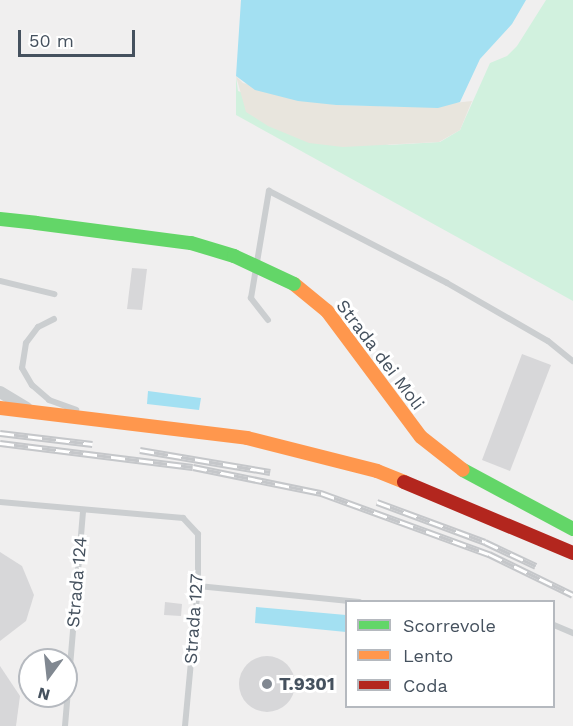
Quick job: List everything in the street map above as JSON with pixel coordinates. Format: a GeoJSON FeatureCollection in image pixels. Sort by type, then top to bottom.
{"type":"FeatureCollection","features":[{"type":"Feature","properties":{"kind":"street","name":"Strada dei Moli"},"geometry":{"type":"LineString","coordinates":[[0,219],[191,243],[234,256],[294,284],[333,319],[421,438],[470,476],[573,529]]}},
{"type":"Feature","properties":{"kind":"street"},"geometry":{"type":"LineString","coordinates":[[0,392],[33,411]]}},
{"type":"Feature","properties":{"kind":"street"},"geometry":{"type":"LineString","coordinates":[[0,408],[95,417],[247,438],[377,471],[573,553]]}},
{"type":"Feature","properties":{"kind":"lane"},"geometry":{"type":"LineString","coordinates":[[268,320],[251,298],[269,191],[447,283],[548,341],[573,361]]}},
{"type":"Feature","properties":{"kind":"lane"},"geometry":{"type":"LineString","coordinates":[[0,282],[54,294]]}},
{"type":"Feature","properties":{"kind":"lane"},"geometry":{"type":"LineString","coordinates":[[54,319],[38,327],[26,344],[22,368],[32,386],[49,400],[95,417]]}},
{"type":"Feature","properties":{"kind":"lane"},"geometry":{"type":"LineString","coordinates":[[0,502],[83,511]]}},
{"type":"Feature","properties":{"kind":"lane","name":"Strada 127"},"geometry":{"type":"LineString","coordinates":[[83,511],[183,518],[198,534],[198,586],[185,726]]}},
{"type":"Feature","properties":{"kind":"lane","name":"Strada 124"},"geometry":{"type":"LineString","coordinates":[[65,726],[83,511]]}},
{"type":"Feature","properties":{"kind":"lane"},"geometry":{"type":"LineString","coordinates":[[198,586],[345,601]]}},
{"type":"Feature","properties":{"kind":"lane"},"geometry":{"type":"LineString","coordinates":[[555,625],[573,633]]}},
{"type":"Feature","properties":{"kind":"green space"},"geometry":{"type":"Polygon","coordinates":[[[546,0],[573,0],[573,301],[236,115],[236,76],[238,91],[389,145],[440,142],[460,130],[490,63],[507,56],[517,46],[546,0]]]}},
{"type":"Feature","properties":{"kind":"sand"},"geometry":{"type":"Polygon","coordinates":[[[236,76],[243,83],[336,105],[416,107],[472,101],[460,130],[439,142],[343,147],[309,143],[268,126],[246,112],[236,76]]]}},
{"type":"Feature","properties":{"kind":"water"},"geometry":{"type":"Polygon","coordinates":[[[241,0],[526,0],[512,24],[480,59],[460,102],[438,108],[336,105],[298,101],[255,90],[236,76],[241,0]]]}},
{"type":"Feature","properties":{"kind":"water"},"geometry":{"type":"Polygon","coordinates":[[[148,391],[201,398],[199,410],[147,404],[148,391]]]}},
{"type":"Feature","properties":{"kind":"water"},"geometry":{"type":"Polygon","coordinates":[[[256,607],[345,615],[345,632],[255,623],[256,607]]]}},
{"type":"Feature","properties":{"kind":"building"},"geometry":{"type":"Polygon","coordinates":[[[132,268],[147,269],[142,310],[127,309],[132,268]]]}},
{"type":"Feature","properties":{"kind":"building"},"geometry":{"type":"Polygon","coordinates":[[[522,354],[551,365],[510,471],[482,460],[522,354]]]}},
{"type":"Feature","properties":{"kind":"building"},"geometry":{"type":"Polygon","coordinates":[[[0,552],[22,566],[34,595],[26,621],[0,641],[0,552]]]}},
{"type":"Feature","properties":{"kind":"building"},"geometry":{"type":"Polygon","coordinates":[[[165,602],[182,604],[181,616],[164,615],[165,602]]]}},
{"type":"Feature","properties":{"kind":"building","name":"T.9301"},"geometry":{"type":"Polygon","coordinates":[[[261,656],[273,656],[283,660],[291,668],[295,684],[291,700],[283,708],[273,712],[261,712],[251,708],[243,700],[239,690],[239,678],[243,668],[251,660],[261,656]]]}},
{"type":"Feature","properties":{"kind":"building"},"geometry":{"type":"Polygon","coordinates":[[[0,666],[18,693],[18,708],[16,726],[0,726],[0,666]]]}},
{"type":"Feature","properties":{"kind":"railway"},"geometry":{"type":"LineString","coordinates":[[0,433],[92,444]]}},
{"type":"Feature","properties":{"kind":"railway"},"geometry":{"type":"LineString","coordinates":[[0,443],[193,467],[321,493],[489,554],[573,595]]}},
{"type":"Feature","properties":{"kind":"railway"},"geometry":{"type":"LineString","coordinates":[[140,450],[270,472]]}},
{"type":"Feature","properties":{"kind":"railway"},"geometry":{"type":"LineString","coordinates":[[377,502],[485,542],[536,566]]}},
{"type":"Feature","properties":{"kind":"traffic: fast"},"geometry":{"type":"LineString","coordinates":[[0,219],[36,223]]}},
{"type":"Feature","properties":{"kind":"traffic: fast"},"geometry":{"type":"LineString","coordinates":[[36,223],[191,243],[234,256],[294,284]]}},
{"type":"Feature","properties":{"kind":"traffic: fast"},"geometry":{"type":"LineString","coordinates":[[463,470],[573,529]]}},
{"type":"Feature","properties":{"kind":"traffic: slow"},"geometry":{"type":"LineString","coordinates":[[294,284],[327,311],[421,437],[463,470]]}},
{"type":"Feature","properties":{"kind":"traffic: slow"},"geometry":{"type":"LineString","coordinates":[[0,408],[247,438],[377,471],[404,482]]}},
{"type":"Feature","properties":{"kind":"traffic: jam"},"geometry":{"type":"LineString","coordinates":[[404,482],[573,553]]}},
{"type":"Feature","properties":{"kind":"place","name":"T.9301"},"geometry":{"type":"Point","coordinates":[267,684]}}]}
